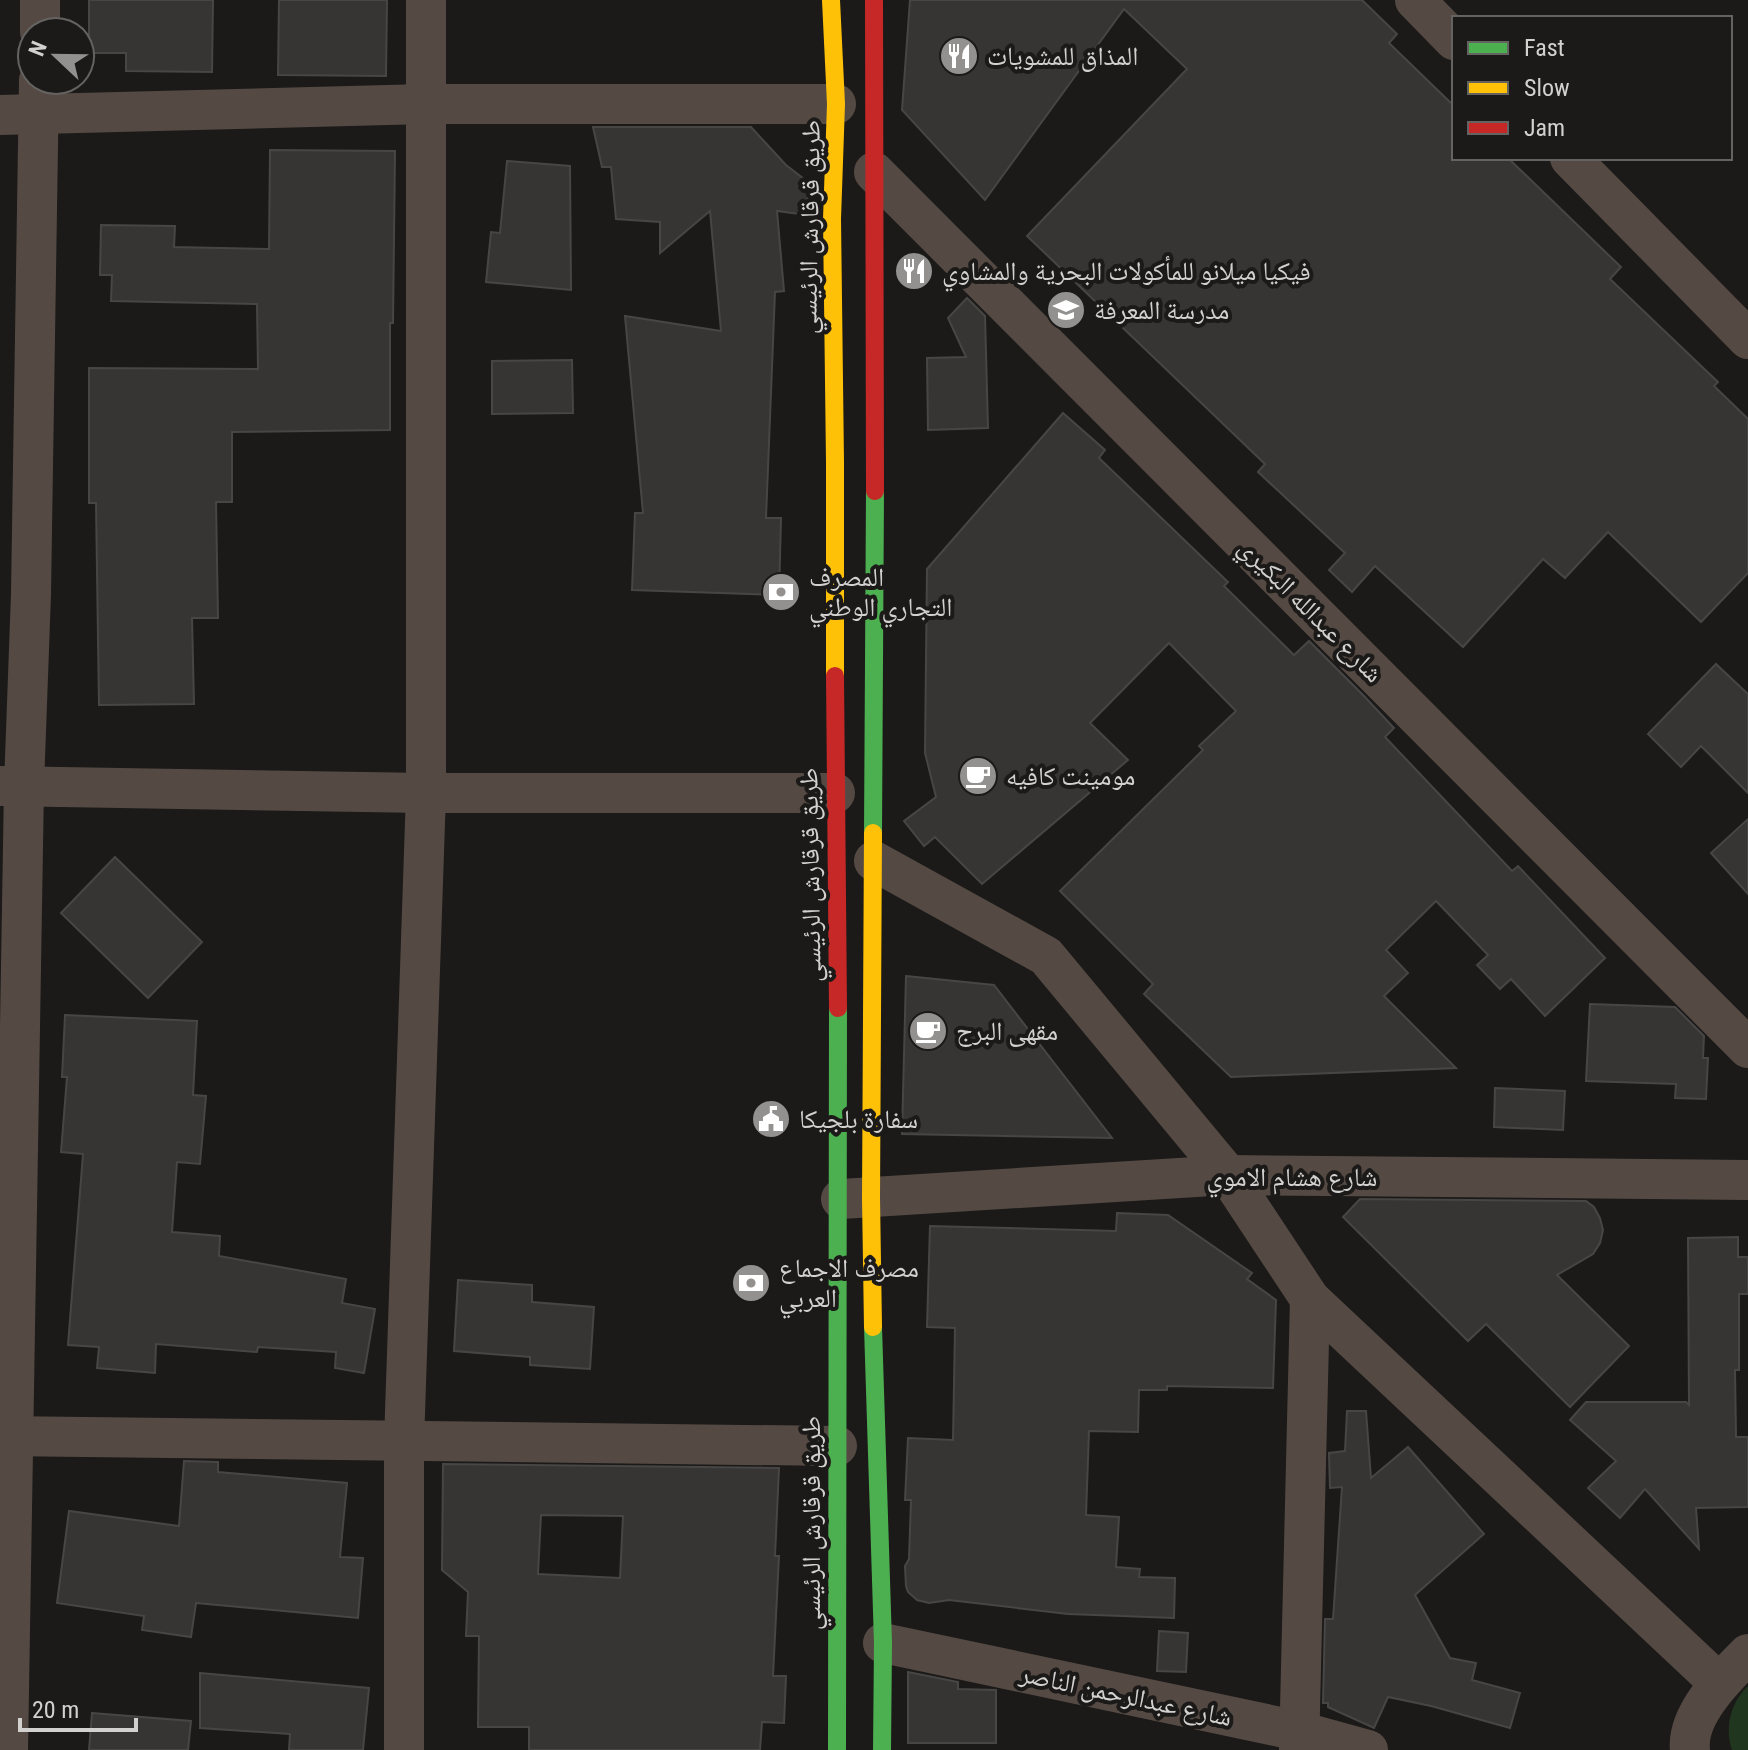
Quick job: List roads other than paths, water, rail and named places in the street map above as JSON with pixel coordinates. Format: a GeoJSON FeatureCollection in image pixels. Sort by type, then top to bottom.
{"type":"FeatureCollection","features":[{"type":"Feature","properties":{"kind":"main road","name":"طريق قرقارش الرئيسي"},"geometry":{"type":"LineString","coordinates":[[831,0],[836,104],[832,219],[838,919],[854,1198],[874,1396],[883,1643],[882,1750]]}},
{"type":"Feature","properties":{"kind":"main road","name":"طريق قرقارش الرئيسي"},"geometry":{"type":"LineString","coordinates":[[837,1750],[837,1446],[874,861],[874,0]]}},
{"type":"Feature","properties":{"kind":"street"},"geometry":{"type":"LineString","coordinates":[[404,1750],[404,1442],[426,793],[426,0]]}},
{"type":"Feature","properties":{"kind":"street"},"geometry":{"type":"LineString","coordinates":[[1415,0],[1452,38]]}},
{"type":"Feature","properties":{"kind":"street"},"geometry":{"type":"LineString","coordinates":[[8,1750],[12,786],[31,578],[26,104],[836,104]]}},
{"type":"Feature","properties":{"kind":"street"},"geometry":{"type":"LineString","coordinates":[[1572,160],[1748,339]]}},
{"type":"Feature","properties":{"kind":"street","name":"شارع عبدالله البكيري"},"geometry":{"type":"LineString","coordinates":[[874,172],[1748,1048]]}},
{"type":"Feature","properties":{"kind":"street"},"geometry":{"type":"LineString","coordinates":[[12,786],[426,793],[835,793]]}},
{"type":"Feature","properties":{"kind":"street"},"geometry":{"type":"LineString","coordinates":[[874,861],[1046,956],[1228,1175],[1310,1299],[1719,1683]]}},
{"type":"Feature","properties":{"kind":"street","name":"شارع هشام الاموي"},"geometry":{"type":"LineString","coordinates":[[854,1198],[1228,1175],[1748,1180]]}},
{"type":"Feature","properties":{"kind":"street"},"geometry":{"type":"LineString","coordinates":[[1299,1741],[1310,1299]]}},
{"type":"Feature","properties":{"kind":"street"},"geometry":{"type":"LineString","coordinates":[[7,1436],[837,1446]]}},
{"type":"Feature","properties":{"kind":"street","name":"شارع عبدالرحمن الناصر"},"geometry":{"type":"LineString","coordinates":[[883,1643],[1299,1741],[1368,1750]]}},
{"type":"Feature","properties":{"kind":"street"},"geometry":{"type":"LineString","coordinates":[[1690,1750],[1689,1742],[1700,1711],[1719,1683],[1748,1654]]}},
{"type":"Feature","properties":{"kind":"place","name":"المذاق للمشويات"},"geometry":{"type":"Point","coordinates":[959,56]}},
{"type":"Feature","properties":{"kind":"place","name":"فيكيا ميلانو للمأكولات البحرية والمشاوي"},"geometry":{"type":"Point","coordinates":[914,271]}},
{"type":"Feature","properties":{"kind":"place","name":"مدرسة المعرفة"},"geometry":{"type":"Point","coordinates":[1066,310]}},
{"type":"Feature","properties":{"kind":"place","name":"المصرف التجاري الوطني"},"geometry":{"type":"Point","coordinates":[781,592]}},
{"type":"Feature","properties":{"kind":"place","name":"مومينت كافيه"},"geometry":{"type":"Point","coordinates":[978,776]}},
{"type":"Feature","properties":{"kind":"place","name":"مقهى البرج"},"geometry":{"type":"Point","coordinates":[928,1031]}},
{"type":"Feature","properties":{"kind":"place","name":"سفارة بلجيكا"},"geometry":{"type":"Point","coordinates":[771,1119]}},
{"type":"Feature","properties":{"kind":"place","name":"مصرف الاجماع العربي"},"geometry":{"type":"Point","coordinates":[751,1283]}}]}
